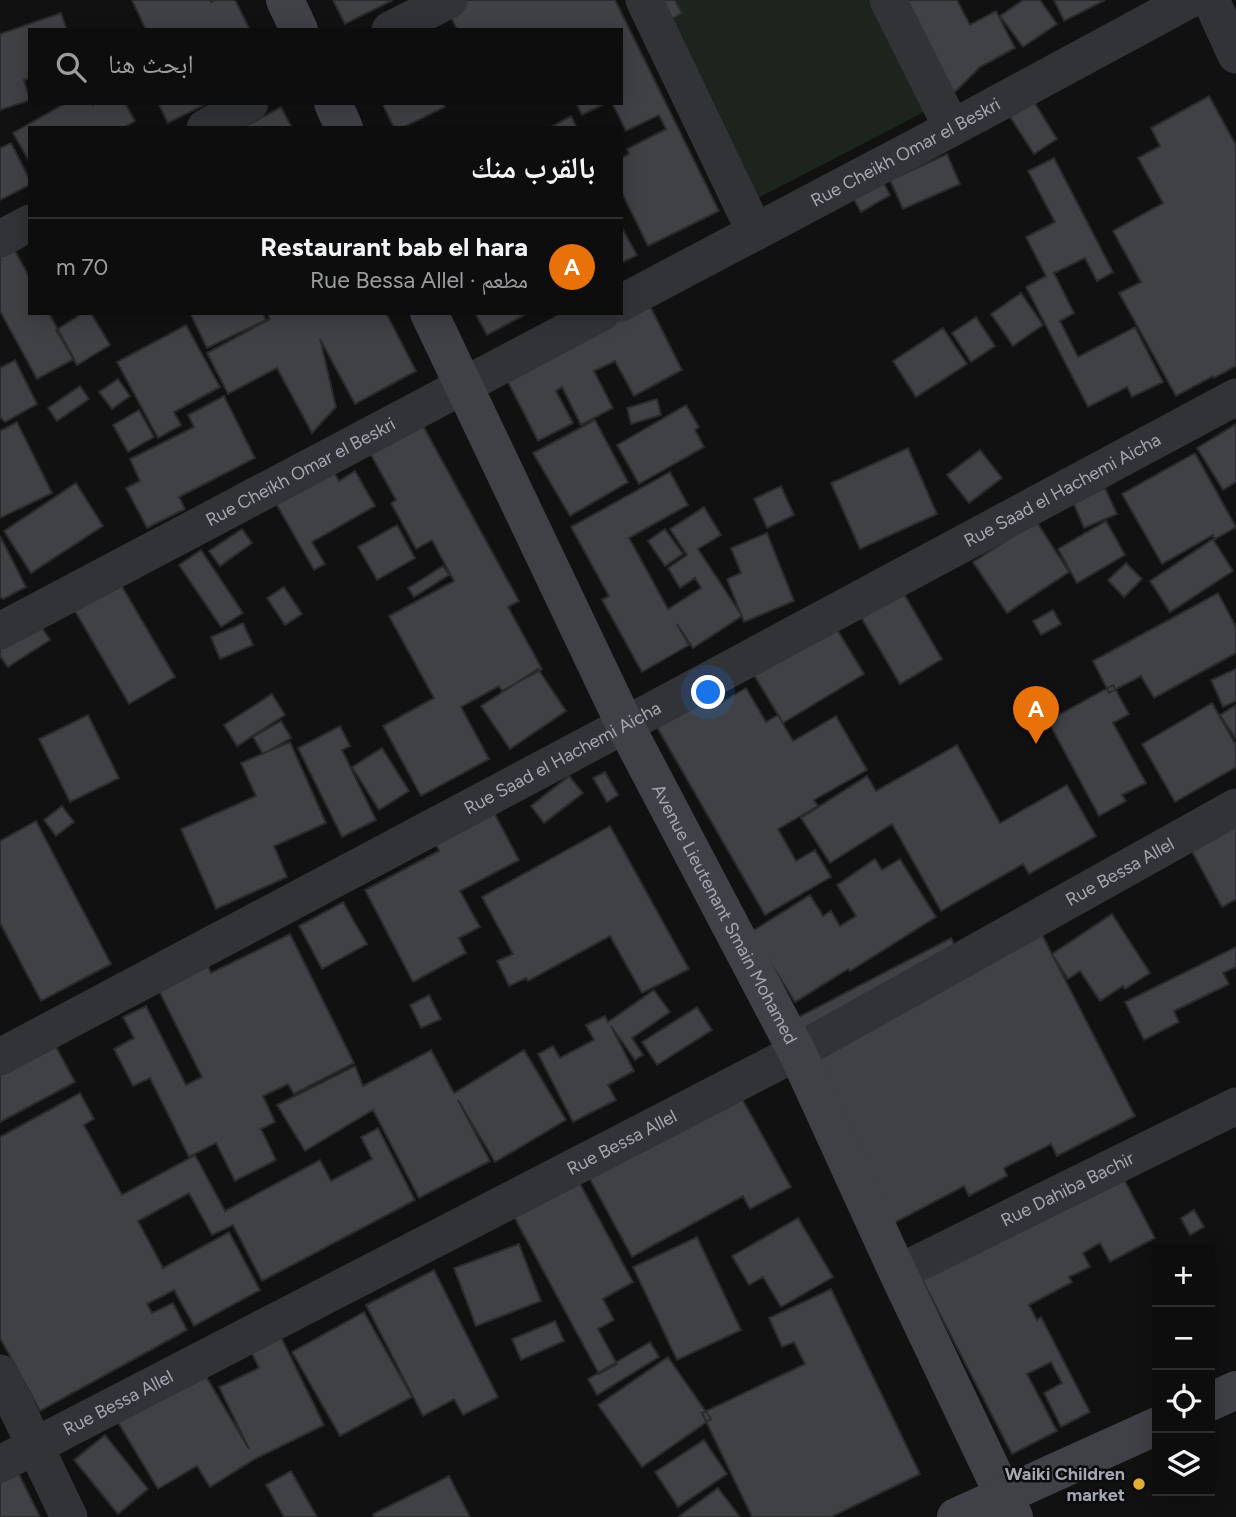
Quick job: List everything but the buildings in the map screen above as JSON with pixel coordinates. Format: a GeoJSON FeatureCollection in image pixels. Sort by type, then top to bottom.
{"type":"FeatureCollection","features":[{"type":"Feature","properties":{"kind":"main road"},"geometry":{"type":"LineString","coordinates":[[285,0],[298,28]]}},
{"type":"Feature","properties":{"kind":"main road"},"geometry":{"type":"LineString","coordinates":[[333,105],[343,126]]}},
{"type":"Feature","properties":{"kind":"main road","name":"Avenue Lieutenant Smain Mohamed"},"geometry":{"type":"LineString","coordinates":[[430,315],[625,725],[797,1052],[1009,1506]]}},
{"type":"Feature","properties":{"kind":"main road"},"geometry":{"type":"LineString","coordinates":[[1215,1400],[1236,1390]]}},
{"type":"Feature","properties":{"kind":"main road"},"geometry":{"type":"LineString","coordinates":[[956,1517],[1009,1506],[1152,1429]]}},
{"type":"Feature","properties":{"kind":"street"},"geometry":{"type":"LineString","coordinates":[[394,28],[449,0]]}},
{"type":"Feature","properties":{"kind":"street"},"geometry":{"type":"LineString","coordinates":[[644,0],[755,232]]}},
{"type":"Feature","properties":{"kind":"street"},"geometry":{"type":"LineString","coordinates":[[888,0],[952,128]]}},
{"type":"Feature","properties":{"kind":"street","name":"Rue Cheikh Omar el Beskri"},"geometry":{"type":"LineString","coordinates":[[623,302],[1189,0]]}},
{"type":"Feature","properties":{"kind":"street"},"geometry":{"type":"LineString","coordinates":[[1211,0],[1236,55]]}},
{"type":"Feature","properties":{"kind":"street"},"geometry":{"type":"LineString","coordinates":[[209,126],[246,105]]}},
{"type":"Feature","properties":{"kind":"street"},"geometry":{"type":"LineString","coordinates":[[0,239],[28,224]]}},
{"type":"Feature","properties":{"kind":"street","name":"Rue Cheikh Omar el Beskri"},"geometry":{"type":"LineString","coordinates":[[0,631],[597,315]]}},
{"type":"Feature","properties":{"kind":"street","name":"Rue Saad el Hachemi Aicha"},"geometry":{"type":"LineString","coordinates":[[0,1057],[1236,397]]}},
{"type":"Feature","properties":{"kind":"street","name":"Rue Bessa Allel"},"geometry":{"type":"LineString","coordinates":[[0,1464],[797,1052],[1236,807]]}},
{"type":"Feature","properties":{"kind":"street","name":"Rue Dahiba Bachir"},"geometry":{"type":"LineString","coordinates":[[898,1273],[1236,1106]]}},
{"type":"Feature","properties":{"kind":"street"},"geometry":{"type":"LineString","coordinates":[[0,1373],[69,1517]]}},
{"type":"Feature","properties":{"kind":"shaded area"},"geometry":{"type":"Polygon","coordinates":[[[656,0],[874,0],[930,109],[758,198],[656,0]]]}},
{"type":"Feature","properties":{"kind":"place","name":"Restaurant bab el hara"},"geometry":{"type":"Point","coordinates":[1036,744]}},
{"type":"Feature","properties":{"kind":"place","name":"Waiki Children market"},"geometry":{"type":"Point","coordinates":[1139,1484]}}]}
